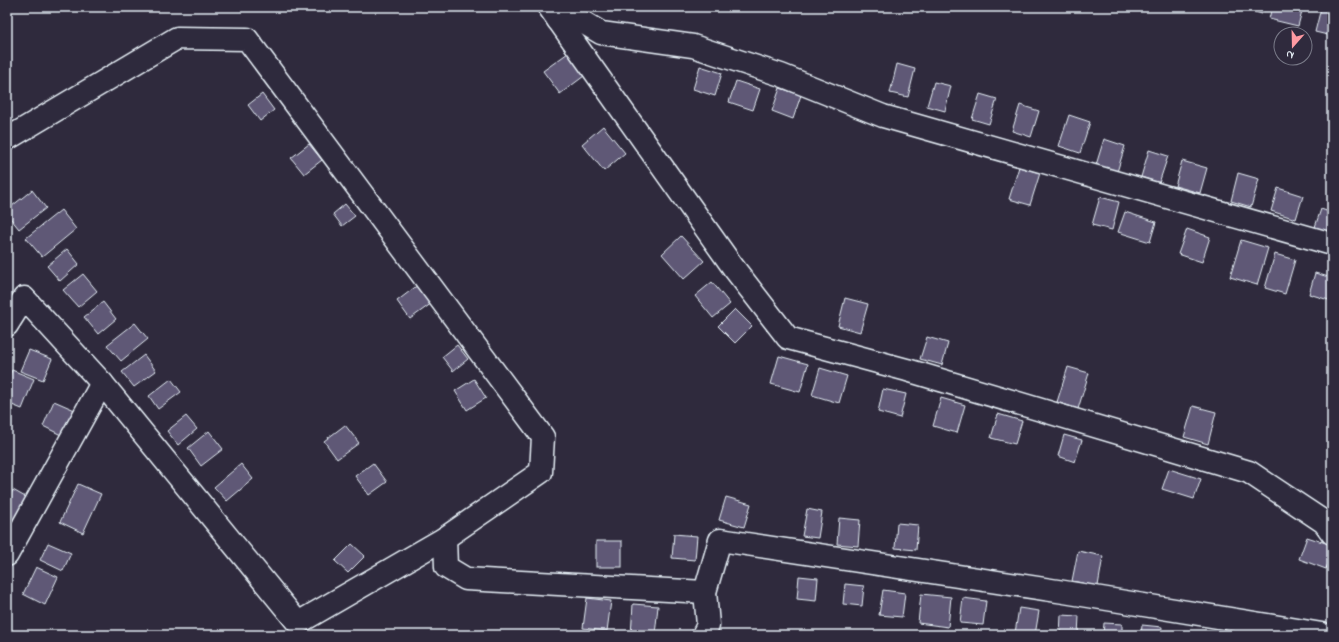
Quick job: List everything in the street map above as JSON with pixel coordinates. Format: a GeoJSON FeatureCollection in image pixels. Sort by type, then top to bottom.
{"type":"FeatureCollection","features":[{"type":"Feature","properties":{"kind":"street"},"geometry":{"type":"LineString","coordinates":[[554,14],[571,15],[601,33],[693,46],[781,75],[883,116],[1332,244]]}},
{"type":"Feature","properties":{"kind":"street"},"geometry":{"type":"LineString","coordinates":[[554,14],[733,267],[788,338],[907,370],[1249,472],[1324,522],[1332,533]]}},
{"type":"Feature","properties":{"kind":"street"},"geometry":{"type":"LineString","coordinates":[[7,139],[177,38],[247,39],[543,437],[541,472],[446,538],[298,623],[102,383],[24,298],[7,325]]}},
{"type":"Feature","properties":{"kind":"street"},"geometry":{"type":"LineString","coordinates":[[7,555],[102,383]]}},
{"type":"Feature","properties":{"kind":"street"},"geometry":{"type":"LineString","coordinates":[[446,538],[446,567],[466,579],[705,592]]}},
{"type":"Feature","properties":{"kind":"street"},"geometry":{"type":"LineString","coordinates":[[703,635],[708,625],[705,592],[720,540],[1064,592],[1328,635]]}},
{"type":"Feature","properties":{"kind":"building"},"geometry":{"type":"Polygon","coordinates":[[[1237,7],[1264,7],[1262,14],[1237,7]]]}},
{"type":"Feature","properties":{"kind":"building"},"geometry":{"type":"Polygon","coordinates":[[[1272,7],[1303,7],[1298,26],[1269,19],[1272,7]]]}},
{"type":"Feature","properties":{"kind":"building"},"geometry":{"type":"Polygon","coordinates":[[[1321,8],[1332,10],[1332,36],[1315,32],[1321,8]]]}},
{"type":"Feature","properties":{"kind":"building"},"geometry":{"type":"Polygon","coordinates":[[[568,53],[584,76],[560,94],[543,71],[568,53]]]}},
{"type":"Feature","properties":{"kind":"building"},"geometry":{"type":"Polygon","coordinates":[[[897,64],[915,69],[908,97],[890,93],[897,64]]]}},
{"type":"Feature","properties":{"kind":"building"},"geometry":{"type":"Polygon","coordinates":[[[700,66],[722,73],[715,96],[693,89],[700,66]]]}},
{"type":"Feature","properties":{"kind":"building"},"geometry":{"type":"Polygon","coordinates":[[[736,81],[760,89],[753,110],[729,102],[736,81]]]}},
{"type":"Feature","properties":{"kind":"building"},"geometry":{"type":"Polygon","coordinates":[[[934,82],[951,86],[945,111],[927,106],[934,82]]]}},
{"type":"Feature","properties":{"kind":"building"},"geometry":{"type":"Polygon","coordinates":[[[780,88],[801,95],[793,119],[772,111],[780,88]]]}},
{"type":"Feature","properties":{"kind":"building"},"geometry":{"type":"Polygon","coordinates":[[[262,94],[274,110],[260,121],[248,105],[262,94]]]}},
{"type":"Feature","properties":{"kind":"building"},"geometry":{"type":"Polygon","coordinates":[[[980,94],[997,99],[989,124],[972,119],[980,94]]]}},
{"type":"Feature","properties":{"kind":"building"},"geometry":{"type":"Polygon","coordinates":[[[1020,105],[1039,111],[1031,137],[1012,131],[1020,105]]]}},
{"type":"Feature","properties":{"kind":"building"},"geometry":{"type":"Polygon","coordinates":[[[1069,115],[1090,122],[1080,153],[1059,146],[1069,115]]]}},
{"type":"Feature","properties":{"kind":"building"},"geometry":{"type":"Polygon","coordinates":[[[603,126],[625,153],[604,171],[582,144],[603,126]]]}},
{"type":"Feature","properties":{"kind":"building"},"geometry":{"type":"Polygon","coordinates":[[[1104,139],[1125,146],[1117,172],[1096,165],[1104,139]]]}},
{"type":"Feature","properties":{"kind":"building"},"geometry":{"type":"Polygon","coordinates":[[[309,144],[322,160],[304,174],[291,158],[309,144]]]}},
{"type":"Feature","properties":{"kind":"building"},"geometry":{"type":"Polygon","coordinates":[[[1149,150],[1168,156],[1159,183],[1141,177],[1149,150]]]}},
{"type":"Feature","properties":{"kind":"building"},"geometry":{"type":"Polygon","coordinates":[[[1182,161],[1207,168],[1200,193],[1175,186],[1182,161]]]}},
{"type":"Feature","properties":{"kind":"building"},"geometry":{"type":"Polygon","coordinates":[[[1019,167],[1040,173],[1030,205],[1009,199],[1019,167]]]}},
{"type":"Feature","properties":{"kind":"building"},"geometry":{"type":"Polygon","coordinates":[[[1238,173],[1259,179],[1251,207],[1231,201],[1238,173]]]}},
{"type":"Feature","properties":{"kind":"building"},"geometry":{"type":"Polygon","coordinates":[[[1278,188],[1303,196],[1296,219],[1271,211],[1278,188]]]}},
{"type":"Feature","properties":{"kind":"building"},"geometry":{"type":"Polygon","coordinates":[[[32,190],[46,208],[19,229],[7,214],[7,210],[32,190]]]}},
{"type":"Feature","properties":{"kind":"building"},"geometry":{"type":"Polygon","coordinates":[[[1100,197],[1119,202],[1112,230],[1092,225],[1100,197]]]}},
{"type":"Feature","properties":{"kind":"building"},"geometry":{"type":"Polygon","coordinates":[[[345,204],[355,216],[342,226],[333,214],[345,204]]]}},
{"type":"Feature","properties":{"kind":"building"},"geometry":{"type":"Polygon","coordinates":[[[1321,209],[1332,213],[1332,233],[1315,227],[1321,209]]]}},
{"type":"Feature","properties":{"kind":"building"},"geometry":{"type":"Polygon","coordinates":[[[61,210],[76,229],[42,257],[26,238],[61,210]]]}},
{"type":"Feature","properties":{"kind":"building"},"geometry":{"type":"Polygon","coordinates":[[[1125,212],[1156,222],[1150,242],[1118,232],[1125,212]]]}},
{"type":"Feature","properties":{"kind":"building"},"geometry":{"type":"Polygon","coordinates":[[[1187,229],[1210,237],[1202,262],[1178,254],[1187,229]]]}},
{"type":"Feature","properties":{"kind":"building"},"geometry":{"type":"Polygon","coordinates":[[[681,236],[704,261],[684,279],[662,254],[681,236]]]}},
{"type":"Feature","properties":{"kind":"building"},"geometry":{"type":"Polygon","coordinates":[[[1241,240],[1268,248],[1257,285],[1230,277],[1241,240]]]}},
{"type":"Feature","properties":{"kind":"building"},"geometry":{"type":"Polygon","coordinates":[[[67,249],[79,264],[60,281],[47,266],[67,249]]]}},
{"type":"Feature","properties":{"kind":"building"},"geometry":{"type":"Polygon","coordinates":[[[1275,254],[1295,260],[1285,294],[1265,288],[1275,254]]]}},
{"type":"Feature","properties":{"kind":"building"},"geometry":{"type":"Polygon","coordinates":[[[1315,273],[1332,278],[1332,301],[1309,294],[1315,273]]]}},
{"type":"Feature","properties":{"kind":"building"},"geometry":{"type":"Polygon","coordinates":[[[83,274],[97,291],[78,307],[63,290],[83,274]]]}},
{"type":"Feature","properties":{"kind":"building"},"geometry":{"type":"Polygon","coordinates":[[[712,282],[730,304],[713,318],[695,296],[712,282]]]}},
{"type":"Feature","properties":{"kind":"building"},"geometry":{"type":"Polygon","coordinates":[[[418,285],[432,303],[410,319],[397,301],[418,285]]]}},
{"type":"Feature","properties":{"kind":"building"},"geometry":{"type":"Polygon","coordinates":[[[845,298],[868,304],[860,332],[838,326],[845,298]]]}},
{"type":"Feature","properties":{"kind":"building"},"geometry":{"type":"Polygon","coordinates":[[[103,302],[116,319],[98,334],[84,317],[103,302]]]}},
{"type":"Feature","properties":{"kind":"building"},"geometry":{"type":"Polygon","coordinates":[[[735,309],[752,326],[735,343],[718,326],[735,309]]]}},
{"type":"Feature","properties":{"kind":"building"},"geometry":{"type":"Polygon","coordinates":[[[135,323],[148,339],[121,361],[107,345],[135,323]]]}},
{"type":"Feature","properties":{"kind":"building"},"geometry":{"type":"Polygon","coordinates":[[[927,337],[948,343],[942,365],[920,359],[927,337]]]}},
{"type":"Feature","properties":{"kind":"building"},"geometry":{"type":"Polygon","coordinates":[[[457,345],[468,359],[453,371],[442,357],[457,345]]]}},
{"type":"Feature","properties":{"kind":"building"},"geometry":{"type":"Polygon","coordinates":[[[29,350],[52,359],[43,380],[20,371],[29,350]]]}},
{"type":"Feature","properties":{"kind":"building"},"geometry":{"type":"Polygon","coordinates":[[[144,355],[156,371],[134,387],[122,372],[144,355]]]}},
{"type":"Feature","properties":{"kind":"building"},"geometry":{"type":"Polygon","coordinates":[[[779,356],[808,364],[800,392],[771,384],[779,356]]]}},
{"type":"Feature","properties":{"kind":"building"},"geometry":{"type":"Polygon","coordinates":[[[1068,367],[1089,373],[1078,409],[1057,402],[1068,367]]]}},
{"type":"Feature","properties":{"kind":"building"},"geometry":{"type":"Polygon","coordinates":[[[820,368],[847,376],[839,403],[812,395],[820,368]]]}},
{"type":"Feature","properties":{"kind":"building"},"geometry":{"type":"Polygon","coordinates":[[[12,370],[34,379],[22,409],[7,403],[7,382],[12,370]]]}},
{"type":"Feature","properties":{"kind":"building"},"geometry":{"type":"Polygon","coordinates":[[[171,379],[181,392],[158,409],[149,396],[171,379]]]}},
{"type":"Feature","properties":{"kind":"building"},"geometry":{"type":"Polygon","coordinates":[[[474,379],[486,398],[467,410],[455,391],[474,379]]]}},
{"type":"Feature","properties":{"kind":"building"},"geometry":{"type":"Polygon","coordinates":[[[883,389],[906,394],[900,418],[878,412],[883,389]]]}},
{"type":"Feature","properties":{"kind":"building"},"geometry":{"type":"Polygon","coordinates":[[[941,398],[965,405],[957,433],[933,426],[941,398]]]}},
{"type":"Feature","properties":{"kind":"building"},"geometry":{"type":"Polygon","coordinates":[[[54,401],[77,411],[65,437],[43,426],[54,401]]]}},
{"type":"Feature","properties":{"kind":"building"},"geometry":{"type":"Polygon","coordinates":[[[1193,406],[1216,412],[1208,444],[1184,437],[1193,406]]]}},
{"type":"Feature","properties":{"kind":"building"},"geometry":{"type":"Polygon","coordinates":[[[998,414],[1022,421],[1015,444],[991,438],[998,414]]]}},
{"type":"Feature","properties":{"kind":"building"},"geometry":{"type":"Polygon","coordinates":[[[186,416],[197,429],[178,445],[167,431],[186,416]]]}},
{"type":"Feature","properties":{"kind":"building"},"geometry":{"type":"Polygon","coordinates":[[[345,425],[359,443],[337,459],[324,441],[345,425]]]}},
{"type":"Feature","properties":{"kind":"building"},"geometry":{"type":"Polygon","coordinates":[[[209,431],[223,449],[201,466],[188,448],[209,431]]]}},
{"type":"Feature","properties":{"kind":"building"},"geometry":{"type":"Polygon","coordinates":[[[1064,435],[1082,440],[1075,462],[1058,456],[1064,435]]]}},
{"type":"Feature","properties":{"kind":"building"},"geometry":{"type":"Polygon","coordinates":[[[373,463],[387,482],[369,495],[355,476],[373,463]]]}},
{"type":"Feature","properties":{"kind":"building"},"geometry":{"type":"Polygon","coordinates":[[[241,464],[253,479],[227,501],[214,487],[241,464]]]}},
{"type":"Feature","properties":{"kind":"building"},"geometry":{"type":"Polygon","coordinates":[[[1169,469],[1201,479],[1194,499],[1162,489],[1169,469]]]}},
{"type":"Feature","properties":{"kind":"building"},"geometry":{"type":"Polygon","coordinates":[[[78,484],[101,494],[83,533],[60,522],[78,484]]]}},
{"type":"Feature","properties":{"kind":"building"},"geometry":{"type":"Polygon","coordinates":[[[13,490],[27,498],[15,522],[7,518],[7,502],[13,490]]]}},
{"type":"Feature","properties":{"kind":"building"},"geometry":{"type":"Polygon","coordinates":[[[726,497],[751,504],[744,527],[719,520],[726,497]]]}},
{"type":"Feature","properties":{"kind":"building"},"geometry":{"type":"Polygon","coordinates":[[[807,509],[822,512],[818,538],[802,536],[807,509]]]}},
{"type":"Feature","properties":{"kind":"building"},"geometry":{"type":"Polygon","coordinates":[[[839,518],[860,520],[858,546],[837,544],[839,518]]]}},
{"type":"Feature","properties":{"kind":"building"},"geometry":{"type":"Polygon","coordinates":[[[897,523],[918,525],[916,550],[895,548],[897,523]]]}},
{"type":"Feature","properties":{"kind":"building"},"geometry":{"type":"Polygon","coordinates":[[[674,534],[697,536],[695,560],[672,558],[674,534]]]}},
{"type":"Feature","properties":{"kind":"building"},"geometry":{"type":"Polygon","coordinates":[[[1307,537],[1332,545],[1332,551],[1326,569],[1299,559],[1307,537]]]}},
{"type":"Feature","properties":{"kind":"building"},"geometry":{"type":"Polygon","coordinates":[[[596,541],[622,541],[622,567],[596,567],[596,541]]]}},
{"type":"Feature","properties":{"kind":"building"},"geometry":{"type":"Polygon","coordinates":[[[48,543],[71,553],[63,571],[40,560],[48,543]]]}},
{"type":"Feature","properties":{"kind":"building"},"geometry":{"type":"Polygon","coordinates":[[[352,544],[365,556],[348,573],[335,561],[352,544]]]}},
{"type":"Feature","properties":{"kind":"building"},"geometry":{"type":"Polygon","coordinates":[[[1078,551],[1103,556],[1098,586],[1072,581],[1078,551]]]}},
{"type":"Feature","properties":{"kind":"building"},"geometry":{"type":"Polygon","coordinates":[[[36,567],[58,577],[45,605],[23,594],[36,567]]]}},
{"type":"Feature","properties":{"kind":"building"},"geometry":{"type":"Polygon","coordinates":[[[799,576],[818,578],[816,601],[797,599],[799,576]]]}},
{"type":"Feature","properties":{"kind":"building"},"geometry":{"type":"Polygon","coordinates":[[[845,584],[864,586],[862,606],[843,604],[845,584]]]}},
{"type":"Feature","properties":{"kind":"building"},"geometry":{"type":"Polygon","coordinates":[[[883,590],[905,593],[902,617],[879,615],[883,590]]]}},
{"type":"Feature","properties":{"kind":"building"},"geometry":{"type":"Polygon","coordinates":[[[921,594],[951,597],[948,627],[918,623],[921,594]]]}},
{"type":"Feature","properties":{"kind":"building"},"geometry":{"type":"Polygon","coordinates":[[[587,598],[611,601],[607,631],[583,628],[587,598]]]}},
{"type":"Feature","properties":{"kind":"building"},"geometry":{"type":"Polygon","coordinates":[[[963,598],[986,601],[983,625],[960,623],[963,598]]]}},
{"type":"Feature","properties":{"kind":"building"},"geometry":{"type":"Polygon","coordinates":[[[633,604],[658,606],[655,635],[631,635],[633,604]]]}},
{"type":"Feature","properties":{"kind":"building"},"geometry":{"type":"Polygon","coordinates":[[[1019,608],[1039,611],[1035,635],[1015,633],[1019,608]]]}},
{"type":"Feature","properties":{"kind":"building"},"geometry":{"type":"Polygon","coordinates":[[[1061,615],[1079,616],[1078,635],[1060,635],[1061,615]]]}},
{"type":"Feature","properties":{"kind":"building"},"geometry":{"type":"Polygon","coordinates":[[[1104,623],[1122,624],[1122,635],[1103,635],[1104,623]]]}},
{"type":"Feature","properties":{"kind":"building"},"geometry":{"type":"Polygon","coordinates":[[[1142,625],[1162,627],[1161,635],[1141,635],[1142,625]]]}}]}
